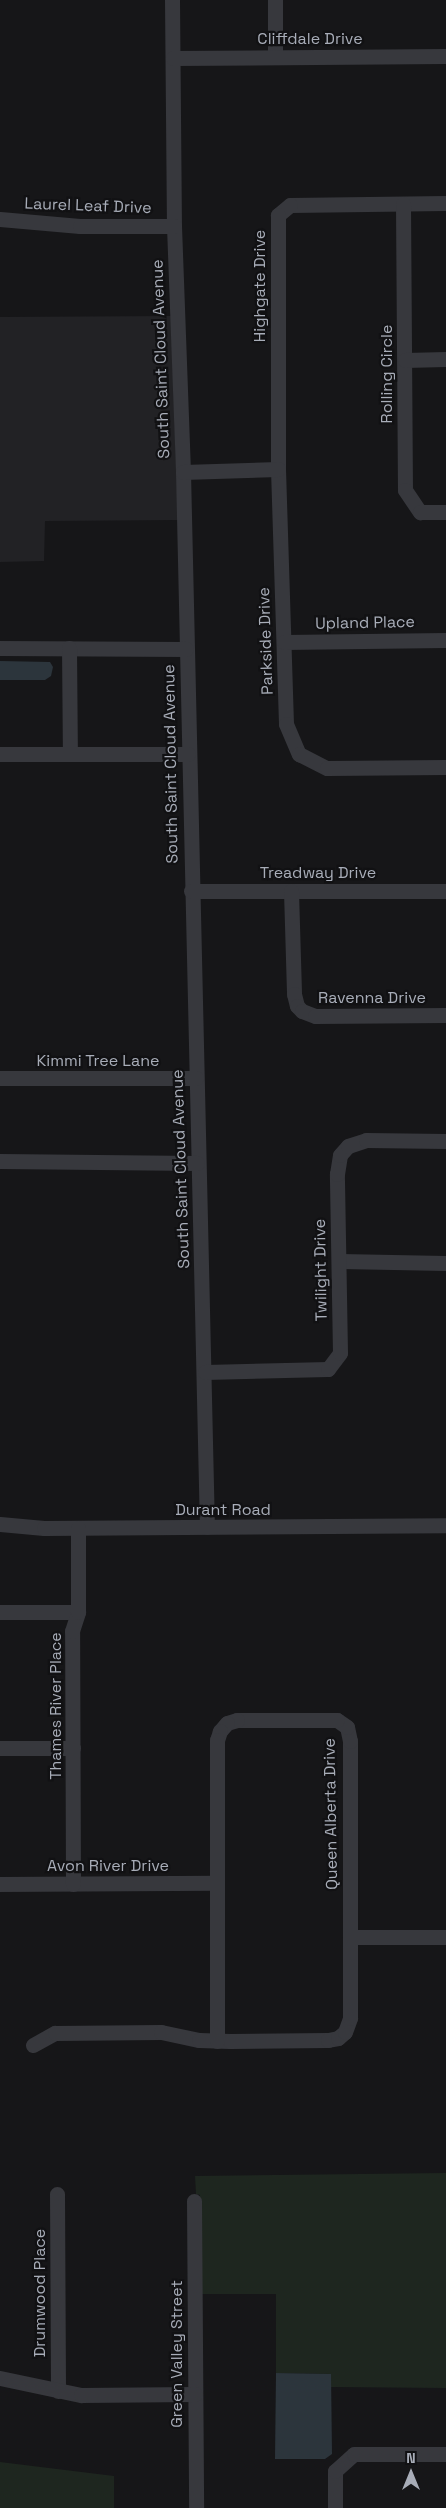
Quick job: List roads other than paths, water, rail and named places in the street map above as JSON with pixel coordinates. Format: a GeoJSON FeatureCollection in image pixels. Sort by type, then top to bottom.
{"type":"FeatureCollection","features":[{"type":"Feature","properties":{"kind":"street","name":"South Saint Cloud Avenue"},"geometry":{"type":"LineString","coordinates":[[172,0],[174,226],[183,472],[197,1163],[205,1372],[207,1527]]}},
{"type":"Feature","properties":{"kind":"street"},"geometry":{"type":"LineString","coordinates":[[275,0],[275,56]]}},
{"type":"Feature","properties":{"kind":"street","name":"Cliffdale Drive"},"geometry":{"type":"LineString","coordinates":[[173,58],[446,56]]}},
{"type":"Feature","properties":{"kind":"street","name":"Highgate Drive"},"geometry":{"type":"LineString","coordinates":[[278,469],[278,215],[290,205],[446,203]]}},
{"type":"Feature","properties":{"kind":"street","name":"Rolling Circle"},"geometry":{"type":"LineString","coordinates":[[403,204],[405,490],[420,512],[446,512]]}},
{"type":"Feature","properties":{"kind":"street","name":"Laurel Leaf Drive"},"geometry":{"type":"LineString","coordinates":[[0,219],[80,226],[174,226]]}},
{"type":"Feature","properties":{"kind":"street"},"geometry":{"type":"LineString","coordinates":[[405,360],[446,359]]}},
{"type":"Feature","properties":{"kind":"street"},"geometry":{"type":"LineString","coordinates":[[183,472],[278,469]]}},
{"type":"Feature","properties":{"kind":"street","name":"Parkside Drive"},"geometry":{"type":"LineString","coordinates":[[278,469],[286,724],[299,754],[327,768],[446,767]]}},
{"type":"Feature","properties":{"kind":"street","name":"Upland Place"},"geometry":{"type":"LineString","coordinates":[[284,642],[446,640]]}},
{"type":"Feature","properties":{"kind":"street"},"geometry":{"type":"LineString","coordinates":[[0,648],[186,649]]}},
{"type":"Feature","properties":{"kind":"street"},"geometry":{"type":"LineString","coordinates":[[69,648],[70,754]]}},
{"type":"Feature","properties":{"kind":"street"},"geometry":{"type":"LineString","coordinates":[[0,754],[188,754]]}},
{"type":"Feature","properties":{"kind":"street","name":"Treadway Drive"},"geometry":{"type":"LineString","coordinates":[[191,891],[446,890]]}},
{"type":"Feature","properties":{"kind":"street","name":"Ravenna Drive"},"geometry":{"type":"LineString","coordinates":[[291,891],[294,994],[297,1006],[302,1011],[315,1016],[446,1015]]}},
{"type":"Feature","properties":{"kind":"street","name":"Kimmi Tree Lane"},"geometry":{"type":"LineString","coordinates":[[0,1078],[196,1078]]}},
{"type":"Feature","properties":{"kind":"street","name":"Twilight Drive"},"geometry":{"type":"LineString","coordinates":[[205,1372],[328,1369],[340,1353],[337,1162],[343,1149],[354,1142],[366,1140],[446,1141]]}},
{"type":"Feature","properties":{"kind":"street"},"geometry":{"type":"LineString","coordinates":[[0,1161],[197,1163]]}},
{"type":"Feature","properties":{"kind":"street"},"geometry":{"type":"LineString","coordinates":[[340,1262],[446,1263]]}},
{"type":"Feature","properties":{"kind":"street","name":"Durant Road"},"geometry":{"type":"LineString","coordinates":[[0,1524],[26,1527],[78,1528],[446,1525]]}},
{"type":"Feature","properties":{"kind":"street","name":"Thames River Place"},"geometry":{"type":"LineString","coordinates":[[74,1884],[72,1631],[78,1612],[78,1528]]}},
{"type":"Feature","properties":{"kind":"street"},"geometry":{"type":"LineString","coordinates":[[0,1612],[78,1612]]}},
{"type":"Feature","properties":{"kind":"street","name":"Queen Alberta Drive"},"geometry":{"type":"LineString","coordinates":[[33,2045],[55,2033],[161,2032],[199,2040],[217,2041],[328,2040],[338,2038],[345,2032],[350,2018],[350,1741],[347,1728],[337,1720],[237,1720],[227,1723],[220,1731],[217,1740],[217,2041]]}},
{"type":"Feature","properties":{"kind":"street"},"geometry":{"type":"LineString","coordinates":[[0,1748],[73,1748]]}},
{"type":"Feature","properties":{"kind":"street","name":"Avon River Drive"},"geometry":{"type":"LineString","coordinates":[[0,1884],[217,1883]]}},
{"type":"Feature","properties":{"kind":"street"},"geometry":{"type":"LineString","coordinates":[[350,1938],[446,1937]]}},
{"type":"Feature","properties":{"kind":"street","name":"Drumwood Place"},"geometry":{"type":"LineString","coordinates":[[57,2194],[58,2391]]}},
{"type":"Feature","properties":{"kind":"street","name":"Green Valley Street"},"geometry":{"type":"LineString","coordinates":[[194,2201],[196,2508]]}},
{"type":"Feature","properties":{"kind":"street"},"geometry":{"type":"LineString","coordinates":[[0,2378],[81,2395],[195,2394]]}},
{"type":"Feature","properties":{"kind":"street"},"geometry":{"type":"LineString","coordinates":[[334,2508],[335,2471],[354,2454],[446,2454]]}}]}
